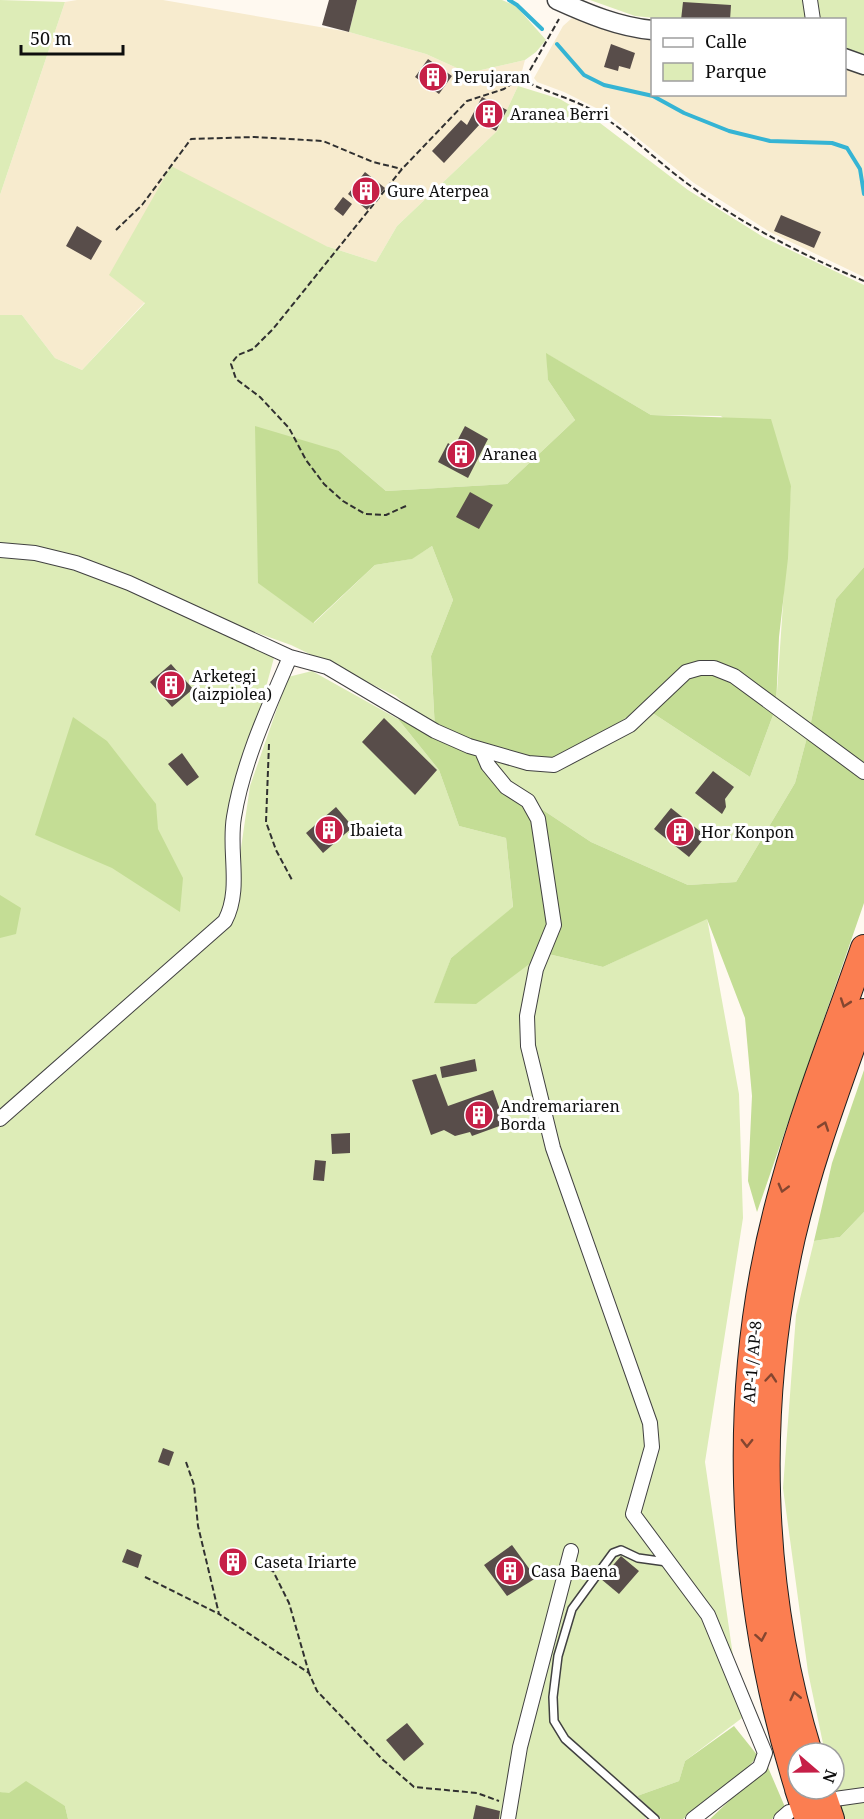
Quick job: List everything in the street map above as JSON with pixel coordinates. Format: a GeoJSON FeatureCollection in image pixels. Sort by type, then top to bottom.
{"type":"FeatureCollection","features":[{"type":"Feature","properties":{"kind":"highway","name":"AP-1 / AP-8"},"geometry":{"type":"LineString","coordinates":[[795,1805],[765,1661],[751,1566],[746,1470],[750,1374],[762,1278],[783,1185],[864,948]]}},
{"type":"Feature","properties":{"kind":"highway","name":"AP-1 / AP-8"},"geometry":{"type":"LineString","coordinates":[[806,1741],[786,1657],[772,1564],[767,1469],[770,1387],[776,1329],[792,1236],[817,1145],[864,1012]]}},
{"type":"Feature","properties":{"kind":"street"},"geometry":{"type":"LineString","coordinates":[[810,0],[813,18]]}},
{"type":"Feature","properties":{"kind":"street"},"geometry":{"type":"LineString","coordinates":[[565,3],[595,17],[636,29],[651,30]]}},
{"type":"Feature","properties":{"kind":"street"},"geometry":{"type":"LineString","coordinates":[[846,59],[864,65]]}},
{"type":"Feature","properties":{"kind":"street"},"geometry":{"type":"LineString","coordinates":[[0,550],[35,553],[76,563],[192,610],[290,657],[327,667],[435,731],[482,751],[528,763],[554,765],[630,725],[686,672],[714,668],[734,676],[864,772]]}},
{"type":"Feature","properties":{"kind":"street"},"geometry":{"type":"LineString","coordinates":[[0,1119],[225,921],[232,908],[233,818],[261,725],[290,657]]}},
{"type":"Feature","properties":{"kind":"street"},"geometry":{"type":"LineString","coordinates":[[482,751],[488,765],[506,787],[528,801],[538,819],[554,925],[536,969],[527,1016],[528,1046],[553,1148],[650,1423],[651,1448],[633,1514],[708,1615],[765,1753],[760,1767],[693,1819]]}},
{"type":"Feature","properties":{"kind":"street"},"geometry":{"type":"LineString","coordinates":[[509,1812],[520,1747],[571,1551]]}},
{"type":"Feature","properties":{"kind":"street"},"geometry":{"type":"LineString","coordinates":[[829,1802],[864,1795]]}},
{"type":"Feature","properties":{"kind":"lane"},"geometry":{"type":"LineString","coordinates":[[655,1819],[565,1740],[554,1721],[553,1697],[558,1656],[572,1609],[613,1553],[621,1550],[638,1558],[671,1563]]}},
{"type":"Feature","properties":{"kind":"path"},"geometry":{"type":"LineString","coordinates":[[406,506],[386,515],[365,514],[343,501],[324,484],[288,428],[260,397],[236,379],[231,364],[238,355],[253,349],[273,329],[402,169],[466,101],[504,88],[529,72],[540,56],[565,3]]}},
{"type":"Feature","properties":{"kind":"path"},"geometry":{"type":"LineString","coordinates":[[520,78],[534,86],[574,99],[604,117],[690,186],[766,234],[814,260],[864,281]]}},
{"type":"Feature","properties":{"kind":"path"},"geometry":{"type":"LineString","coordinates":[[116,230],[142,205],[191,138],[254,137],[323,141],[373,162],[402,169]]}},
{"type":"Feature","properties":{"kind":"path"},"geometry":{"type":"LineString","coordinates":[[261,725],[269,738],[270,754],[266,822],[276,850],[292,880]]}},
{"type":"Feature","properties":{"kind":"path"},"geometry":{"type":"LineString","coordinates":[[186,1462],[194,1485],[198,1526],[219,1614]]}},
{"type":"Feature","properties":{"kind":"path"},"geometry":{"type":"LineString","coordinates":[[252,1563],[273,1571],[289,1603],[309,1673],[317,1691],[382,1758],[414,1787],[477,1793],[509,1812]]}},
{"type":"Feature","properties":{"kind":"path"},"geometry":{"type":"LineString","coordinates":[[145,1577],[219,1614],[309,1673]]}},
{"type":"Feature","properties":{"kind":"shaded area"},"geometry":{"type":"Polygon","coordinates":[[[163,0],[349,32],[426,54],[468,73],[525,60],[518,86],[497,131],[397,226],[376,262],[326,246],[145,302],[82,370],[55,358],[22,315],[0,315],[0,195],[65,2],[163,0]]]}},
{"type":"Feature","properties":{"kind":"shaded area"},"geometry":{"type":"Polygon","coordinates":[[[572,18],[651,31],[651,96],[846,96],[846,58],[864,65],[864,277],[770,232],[694,183],[606,113],[564,92],[537,82],[534,78],[563,26],[572,18]]]}},
{"type":"Feature","properties":{"kind":"green space"},"geometry":{"type":"Polygon","coordinates":[[[0,0],[65,2],[0,195],[0,0]]]}},
{"type":"Feature","properties":{"kind":"green space"},"geometry":{"type":"Polygon","coordinates":[[[357,0],[502,0],[516,6],[546,40],[525,60],[468,73],[426,54],[349,32],[357,0]]]}},
{"type":"Feature","properties":{"kind":"green space"},"geometry":{"type":"Polygon","coordinates":[[[590,0],[864,0],[864,62],[846,53],[846,18],[654,18],[635,16],[590,0]]]}},
{"type":"Feature","properties":{"kind":"green space"},"geometry":{"type":"Polygon","coordinates":[[[518,86],[560,99],[600,123],[688,190],[765,238],[864,285],[864,567],[836,599],[811,722],[795,783],[736,882],[688,885],[591,842],[504,784],[485,754],[642,706],[750,777],[776,707],[791,486],[721,416],[651,415],[547,354],[548,380],[575,420],[507,484],[386,491],[339,451],[314,623],[375,565],[411,559],[432,546],[453,600],[431,656],[435,731],[396,696],[291,645],[165,600],[275,654],[241,779],[233,903],[250,786],[288,677],[312,671],[398,719],[439,770],[459,826],[506,838],[513,908],[451,958],[435,1003],[544,953],[603,967],[707,918],[739,1094],[743,1218],[705,1462],[742,1718],[685,1761],[679,1781],[637,1796],[646,1819],[68,1819],[65,1806],[0,1792],[0,315],[22,315],[55,358],[82,370],[145,303],[109,275],[171,166],[326,246],[376,262],[397,226],[497,131],[518,86]]]}},
{"type":"Feature","properties":{"kind":"green space"},"geometry":{"type":"Polygon","coordinates":[[[546,353],[651,415],[771,419],[791,486],[788,558],[779,637],[776,707],[750,777],[642,706],[567,760],[486,754],[504,784],[591,842],[688,885],[736,882],[795,783],[811,722],[836,599],[864,567],[864,903],[757,1212],[748,1181],[752,1096],[745,1018],[707,919],[603,967],[544,953],[476,1004],[434,1003],[451,958],[513,907],[506,838],[459,826],[439,770],[398,719],[435,730],[431,656],[453,600],[432,546],[412,559],[375,565],[313,623],[258,583],[255,426],[339,451],[386,491],[507,484],[575,420],[548,380],[546,353]]]}},
{"type":"Feature","properties":{"kind":"green space"},"geometry":{"type":"Polygon","coordinates":[[[73,717],[107,741],[156,804],[158,829],[183,878],[180,912],[112,868],[35,835],[73,717]]]}},
{"type":"Feature","properties":{"kind":"green space"},"geometry":{"type":"Polygon","coordinates":[[[0,895],[21,908],[16,934],[0,938],[0,895]]]}},
{"type":"Feature","properties":{"kind":"green space"},"geometry":{"type":"Polygon","coordinates":[[[864,1070],[864,1212],[840,1237],[814,1241],[832,1163],[864,1070]]]}},
{"type":"Feature","properties":{"kind":"green space"},"geometry":{"type":"Polygon","coordinates":[[[864,1212],[864,1819],[844,1819],[836,1801],[846,1801],[846,1741],[822,1741],[808,1672],[783,1488],[796,1315],[814,1241],[840,1237],[864,1212]]]}},
{"type":"Feature","properties":{"kind":"green space"},"geometry":{"type":"Polygon","coordinates":[[[734,1726],[758,1756],[746,1769],[683,1819],[661,1819],[637,1796],[679,1781],[685,1761],[734,1726]]]}},
{"type":"Feature","properties":{"kind":"green space"},"geometry":{"type":"Polygon","coordinates":[[[767,1765],[785,1807],[772,1819],[710,1819],[767,1765]]]}},
{"type":"Feature","properties":{"kind":"green space"},"geometry":{"type":"Polygon","coordinates":[[[26,1781],[65,1806],[68,1819],[0,1819],[0,1792],[9,1793],[26,1781]]]}},
{"type":"Feature","properties":{"kind":"building"},"geometry":{"type":"Polygon","coordinates":[[[329,0],[357,0],[349,32],[322,25],[329,0]]]}},
{"type":"Feature","properties":{"kind":"building"},"geometry":{"type":"Polygon","coordinates":[[[683,2],[731,5],[730,18],[681,18],[683,2]]]}},
{"type":"Feature","properties":{"kind":"building"},"geometry":{"type":"Polygon","coordinates":[[[611,44],[635,53],[630,69],[619,66],[618,71],[604,67],[611,44]]]}},
{"type":"Feature","properties":{"kind":"building","name":"Perujaran"},"geometry":{"type":"Polygon","coordinates":[[[428,59],[452,76],[439,94],[415,77],[428,59]]]}},
{"type":"Feature","properties":{"kind":"building"},"geometry":{"type":"Polygon","coordinates":[[[482,97],[507,110],[496,131],[481,123],[444,163],[432,151],[461,120],[467,125],[482,97]]]}},
{"type":"Feature","properties":{"kind":"building","name":"Gure Aterpea"},"geometry":{"type":"Polygon","coordinates":[[[365,172],[385,188],[367,210],[348,194],[365,172]]]}},
{"type":"Feature","properties":{"kind":"building"},"geometry":{"type":"Polygon","coordinates":[[[343,197],[352,204],[343,216],[334,209],[343,197]]]}},
{"type":"Feature","properties":{"kind":"building"},"geometry":{"type":"Polygon","coordinates":[[[781,215],[821,232],[814,248],[774,231],[781,215]]]}},
{"type":"Feature","properties":{"kind":"building"},"geometry":{"type":"Polygon","coordinates":[[[77,226],[102,241],[91,260],[66,246],[77,226]]]}},
{"type":"Feature","properties":{"kind":"building","name":"Aranea"},"geometry":{"type":"Polygon","coordinates":[[[465,426],[488,439],[468,478],[438,462],[448,443],[454,447],[465,426]]]}},
{"type":"Feature","properties":{"kind":"building"},"geometry":{"type":"Polygon","coordinates":[[[470,492],[493,505],[479,529],[456,517],[470,492]]]}},
{"type":"Feature","properties":{"kind":"building","name":"Arketegi (aizpiolea)"},"geometry":{"type":"Polygon","coordinates":[[[171,664],[193,689],[172,707],[150,682],[171,664]]]}},
{"type":"Feature","properties":{"kind":"building"},"geometry":{"type":"Polygon","coordinates":[[[384,718],[437,770],[415,795],[362,742],[384,718]]]}},
{"type":"Feature","properties":{"kind":"building"},"geometry":{"type":"Polygon","coordinates":[[[182,753],[199,777],[187,786],[168,764],[182,753]]]}},
{"type":"Feature","properties":{"kind":"building"},"geometry":{"type":"Polygon","coordinates":[[[713,771],[734,787],[725,799],[726,807],[722,814],[695,793],[713,771]]]}},
{"type":"Feature","properties":{"kind":"building","name":"Ibaieta"},"geometry":{"type":"Polygon","coordinates":[[[336,807],[353,827],[323,853],[306,833],[336,807]]]}},
{"type":"Feature","properties":{"kind":"building","name":"Hor Konpon"},"geometry":{"type":"Polygon","coordinates":[[[671,808],[706,836],[689,857],[654,829],[671,808]]]}},
{"type":"Feature","properties":{"kind":"building"},"geometry":{"type":"Polygon","coordinates":[[[475,1059],[477,1071],[442,1078],[440,1067],[475,1059]]]}},
{"type":"Feature","properties":{"kind":"building"},"geometry":{"type":"Polygon","coordinates":[[[436,1074],[448,1106],[493,1090],[505,1124],[472,1136],[470,1132],[455,1136],[444,1130],[431,1135],[412,1080],[436,1074]]]}},
{"type":"Feature","properties":{"kind":"building"},"geometry":{"type":"Polygon","coordinates":[[[350,1133],[350,1153],[332,1154],[331,1134],[350,1133]]]}},
{"type":"Feature","properties":{"kind":"building"},"geometry":{"type":"Polygon","coordinates":[[[315,1160],[326,1161],[324,1181],[313,1180],[315,1160]]]}},
{"type":"Feature","properties":{"kind":"building"},"geometry":{"type":"Polygon","coordinates":[[[163,1448],[174,1452],[169,1466],[158,1462],[163,1448]]]}},
{"type":"Feature","properties":{"kind":"building","name":"Casa Baena"},"geometry":{"type":"Polygon","coordinates":[[[512,1545],[536,1578],[507,1596],[484,1565],[512,1545]]]}},
{"type":"Feature","properties":{"kind":"building"},"geometry":{"type":"Polygon","coordinates":[[[127,1549],[142,1555],[138,1568],[122,1562],[127,1549]]]}},
{"type":"Feature","properties":{"kind":"building","name":"Caseta Iriarte"},"geometry":{"type":"Polygon","coordinates":[[[232,1551],[244,1559],[234,1573],[222,1564],[232,1551]]]}},
{"type":"Feature","properties":{"kind":"building"},"geometry":{"type":"Polygon","coordinates":[[[621,1556],[639,1571],[619,1594],[601,1579],[621,1556]]]}},
{"type":"Feature","properties":{"kind":"building"},"geometry":{"type":"Polygon","coordinates":[[[407,1723],[424,1744],[404,1761],[386,1740],[407,1723]]]}},
{"type":"Feature","properties":{"kind":"building"},"geometry":{"type":"Polygon","coordinates":[[[476,1805],[500,1811],[499,1819],[473,1819],[476,1805]]]}},
{"type":"Feature","properties":{"kind":"waterway"},"geometry":{"type":"LineString","coordinates":[[509,0],[542,29]]}},
{"type":"Feature","properties":{"kind":"waterway"},"geometry":{"type":"LineString","coordinates":[[557,44],[584,75],[604,85],[651,96]]}},
{"type":"Feature","properties":{"kind":"waterway"},"geometry":{"type":"LineString","coordinates":[[653,96],[684,113],[729,131],[770,141],[832,143],[847,148],[860,169],[864,194]]}},
{"type":"Feature","properties":{"kind":"place","name":"Perujaran"},"geometry":{"type":"Point","coordinates":[433,77]}},
{"type":"Feature","properties":{"kind":"place","name":"Aranea Berri"},"geometry":{"type":"Point","coordinates":[489,114]}},
{"type":"Feature","properties":{"kind":"place","name":"Gure Aterpea"},"geometry":{"type":"Point","coordinates":[366,191]}},
{"type":"Feature","properties":{"kind":"place","name":"Aranea"},"geometry":{"type":"Point","coordinates":[461,454]}},
{"type":"Feature","properties":{"kind":"place","name":"Arketegi (aizpiolea)"},"geometry":{"type":"Point","coordinates":[171,685]}},
{"type":"Feature","properties":{"kind":"place","name":"Ibaieta"},"geometry":{"type":"Point","coordinates":[329,830]}},
{"type":"Feature","properties":{"kind":"place","name":"Hor Konpon"},"geometry":{"type":"Point","coordinates":[680,832]}},
{"type":"Feature","properties":{"kind":"place","name":"Andremariaren Borda"},"geometry":{"type":"Point","coordinates":[479,1115]}},
{"type":"Feature","properties":{"kind":"place","name":"Caseta Iriarte"},"geometry":{"type":"Point","coordinates":[233,1562]}},
{"type":"Feature","properties":{"kind":"place","name":"Casa Baena"},"geometry":{"type":"Point","coordinates":[510,1571]}}]}
